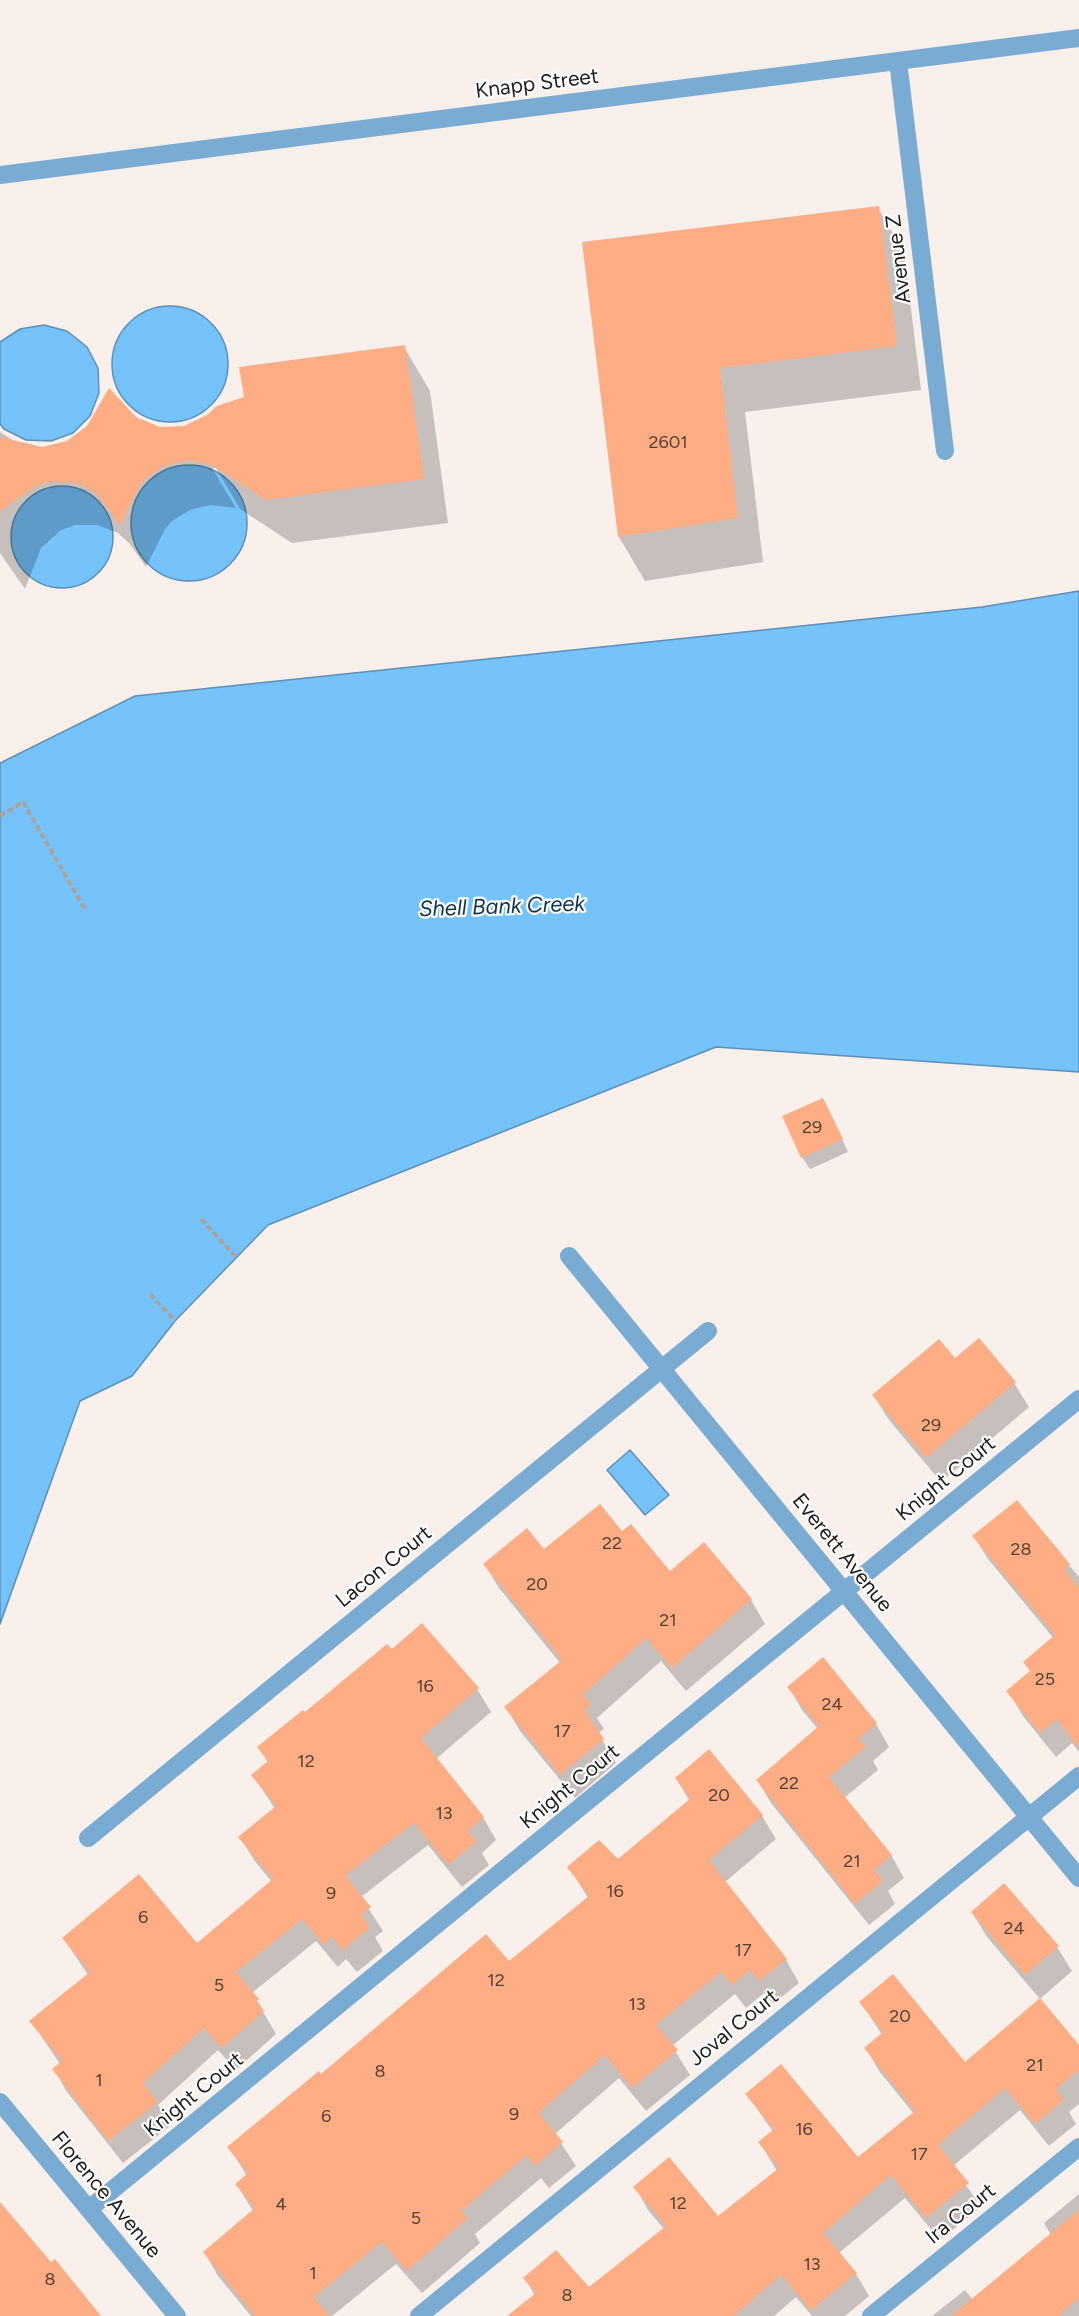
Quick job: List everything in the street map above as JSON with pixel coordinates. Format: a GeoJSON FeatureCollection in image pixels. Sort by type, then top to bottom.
{"type":"FeatureCollection","features":[{"type":"Feature","properties":{"kind":"street","name":"Knapp Street"},"geometry":{"type":"LineString","coordinates":[[0,175],[1079,38]]}},
{"type":"Feature","properties":{"kind":"street","name":"Avenue Z"},"geometry":{"type":"LineString","coordinates":[[898,61],[945,451]]}},
{"type":"Feature","properties":{"kind":"street","name":"Everett Avenue"},"geometry":{"type":"LineString","coordinates":[[569,1256],[1079,1878]]}},
{"type":"Feature","properties":{"kind":"street","name":"Lacon Court"},"geometry":{"type":"LineString","coordinates":[[88,1838],[708,1331]]}},
{"type":"Feature","properties":{"kind":"street","name":"Knight Court"},"geometry":{"type":"LineString","coordinates":[[89,2210],[1079,1399]]}},
{"type":"Feature","properties":{"kind":"street","name":"Joval Court"},"geometry":{"type":"LineString","coordinates":[[419,2316],[1079,1776]]}},
{"type":"Feature","properties":{"kind":"street","name":"Florence Avenue"},"geometry":{"type":"LineString","coordinates":[[0,2102],[177,2316]]}},
{"type":"Feature","properties":{"kind":"street","name":"Ira Court"},"geometry":{"type":"LineString","coordinates":[[871,2316],[1079,2147]]}},
{"type":"Feature","properties":{"kind":"path"},"geometry":{"type":"LineString","coordinates":[[0,816],[23,802],[86,911]]}},
{"type":"Feature","properties":{"kind":"path"},"geometry":{"type":"LineString","coordinates":[[201,1219],[235,1256]]}},
{"type":"Feature","properties":{"kind":"path"},"geometry":{"type":"LineString","coordinates":[[150,1294],[175,1321]]}},
{"type":"Feature","properties":{"kind":"water"},"geometry":{"type":"Polygon","coordinates":[[[170,306],[192,311],[211,323],[223,342],[228,364],[223,386],[211,405],[192,417],[170,422],[148,417],[129,405],[117,386],[112,364],[117,342],[129,323],[148,311],[170,306]]]}},
{"type":"Feature","properties":{"kind":"water"},"geometry":{"type":"Polygon","coordinates":[[[44,325],[67,331],[87,347],[98,368],[99,393],[90,416],[73,433],[51,441],[26,440],[4,429],[0,424],[0,342],[20,329],[44,325]]]}},
{"type":"Feature","properties":{"kind":"water"},"geometry":{"type":"Polygon","coordinates":[[[189,465],[211,470],[230,482],[242,501],[247,523],[242,545],[230,564],[211,576],[189,581],[167,576],[148,564],[136,545],[131,523],[136,501],[148,482],[167,470],[189,465]]]}},
{"type":"Feature","properties":{"kind":"water"},"geometry":{"type":"Polygon","coordinates":[[[62,486],[82,490],[98,501],[109,517],[113,537],[109,557],[98,573],[82,584],[62,588],[42,584],[26,573],[15,557],[11,537],[15,517],[26,501],[42,490],[62,486]]]}},
{"type":"Feature","properties":{"kind":"water","name":"Shell Bank Creek"},"geometry":{"type":"Polygon","coordinates":[[[1079,591],[1079,1072],[716,1047],[268,1225],[175,1321],[132,1376],[80,1401],[0,1624],[0,763],[135,696],[982,607],[1079,591]]]}},
{"type":"Feature","properties":{"kind":"water"},"geometry":{"type":"Polygon","coordinates":[[[630,1450],[669,1495],[645,1515],[607,1470],[630,1450]]]}},
{"type":"Feature","properties":{"kind":"building"},"geometry":{"type":"Polygon","coordinates":[[[879,206],[897,346],[720,368],[738,518],[618,537],[582,242],[879,206]]]}},
{"type":"Feature","properties":{"kind":"building"},"geometry":{"type":"Polygon","coordinates":[[[405,345],[424,479],[266,500],[212,465],[189,460],[164,466],[147,477],[140,485],[120,525],[97,494],[85,486],[70,482],[49,482],[36,486],[0,511],[0,437],[42,447],[67,441],[87,426],[109,388],[136,417],[160,427],[184,426],[207,415],[217,406],[244,397],[239,367],[405,345]]]}},
{"type":"Feature","properties":{"kind":"building"},"geometry":{"type":"Polygon","coordinates":[[[823,1098],[843,1139],[801,1158],[782,1116],[823,1098]]]}},
{"type":"Feature","properties":{"kind":"building"},"geometry":{"type":"Polygon","coordinates":[[[979,1338],[1016,1382],[926,1458],[872,1395],[939,1339],[955,1358],[979,1338]]]}},
{"type":"Feature","properties":{"kind":"building"},"geometry":{"type":"Polygon","coordinates":[[[1017,1500],[1070,1564],[1064,1569],[1079,1588],[1079,1748],[1057,1719],[1040,1733],[1006,1691],[1030,1671],[1023,1662],[1055,1635],[972,1536],[1017,1500]]]}},
{"type":"Feature","properties":{"kind":"building"},"geometry":{"type":"Polygon","coordinates":[[[600,1504],[622,1531],[631,1524],[670,1571],[704,1542],[752,1599],[672,1668],[646,1638],[583,1695],[591,1705],[584,1710],[604,1739],[560,1775],[504,1707],[562,1660],[483,1564],[527,1528],[544,1549],[600,1504]]]}},
{"type":"Feature","properties":{"kind":"building"},"geometry":{"type":"Polygon","coordinates":[[[422,1623],[479,1688],[421,1738],[484,1817],[468,1831],[477,1841],[448,1865],[414,1823],[345,1876],[371,1907],[361,1915],[370,1927],[343,1950],[332,1937],[324,1945],[302,1919],[236,1972],[259,1999],[257,2001],[264,2011],[222,2048],[204,2028],[143,2083],[158,2102],[108,2141],[52,2069],[62,2061],[29,2021],[90,1972],[62,1938],[139,1874],[197,1943],[273,1879],[238,1837],[276,1806],[251,1775],[268,1761],[257,1747],[303,1710],[305,1712],[387,1644],[392,1649],[422,1623]]]}},
{"type":"Feature","properties":{"kind":"building"},"geometry":{"type":"Polygon","coordinates":[[[823,1657],[877,1723],[859,1739],[866,1747],[829,1777],[892,1855],[874,1870],[883,1881],[855,1904],[756,1780],[819,1726],[787,1687],[823,1657]]]}},
{"type":"Feature","properties":{"kind":"building"},"geometry":{"type":"Polygon","coordinates":[[[709,1749],[763,1815],[709,1860],[787,1959],[759,1981],[750,1970],[732,1985],[721,1972],[656,2025],[678,2050],[632,2088],[605,2055],[539,2113],[563,2142],[535,2166],[527,2155],[461,2211],[468,2218],[407,2271],[382,2242],[314,2297],[329,2316],[255,2316],[203,2252],[255,2208],[235,2184],[248,2173],[227,2147],[319,2071],[321,2074],[486,1934],[509,1961],[589,1896],[567,1867],[599,1840],[618,1859],[691,1798],[675,1778],[709,1749]]]}},
{"type":"Feature","properties":{"kind":"building"},"geometry":{"type":"Polygon","coordinates":[[[1004,1883],[1059,1946],[1025,1975],[971,1912],[1004,1883]]]}},
{"type":"Feature","properties":{"kind":"building"},"geometry":{"type":"Polygon","coordinates":[[[893,1974],[965,2062],[1040,1998],[1079,2045],[1079,2070],[1056,2089],[1064,2100],[1035,2124],[1005,2088],[938,2145],[969,2183],[926,2218],[891,2175],[823,2233],[857,2273],[811,2310],[781,2275],[734,2316],[507,2316],[536,2293],[523,2278],[556,2250],[589,2287],[666,2226],[633,2187],[669,2157],[718,2216],[779,2168],[758,2142],[774,2129],[745,2094],[781,2064],[858,2157],[915,2111],[864,2048],[883,2032],[859,2002],[893,1974]]]}},
{"type":"Feature","properties":{"kind":"building"},"geometry":{"type":"Polygon","coordinates":[[[0,2202],[51,2262],[55,2259],[101,2316],[0,2316],[0,2202]]]}},
{"type":"Feature","properties":{"kind":"building"},"geometry":{"type":"Polygon","coordinates":[[[1079,2210],[1079,2298],[1058,2316],[951,2316],[1079,2210]]]}}]}
